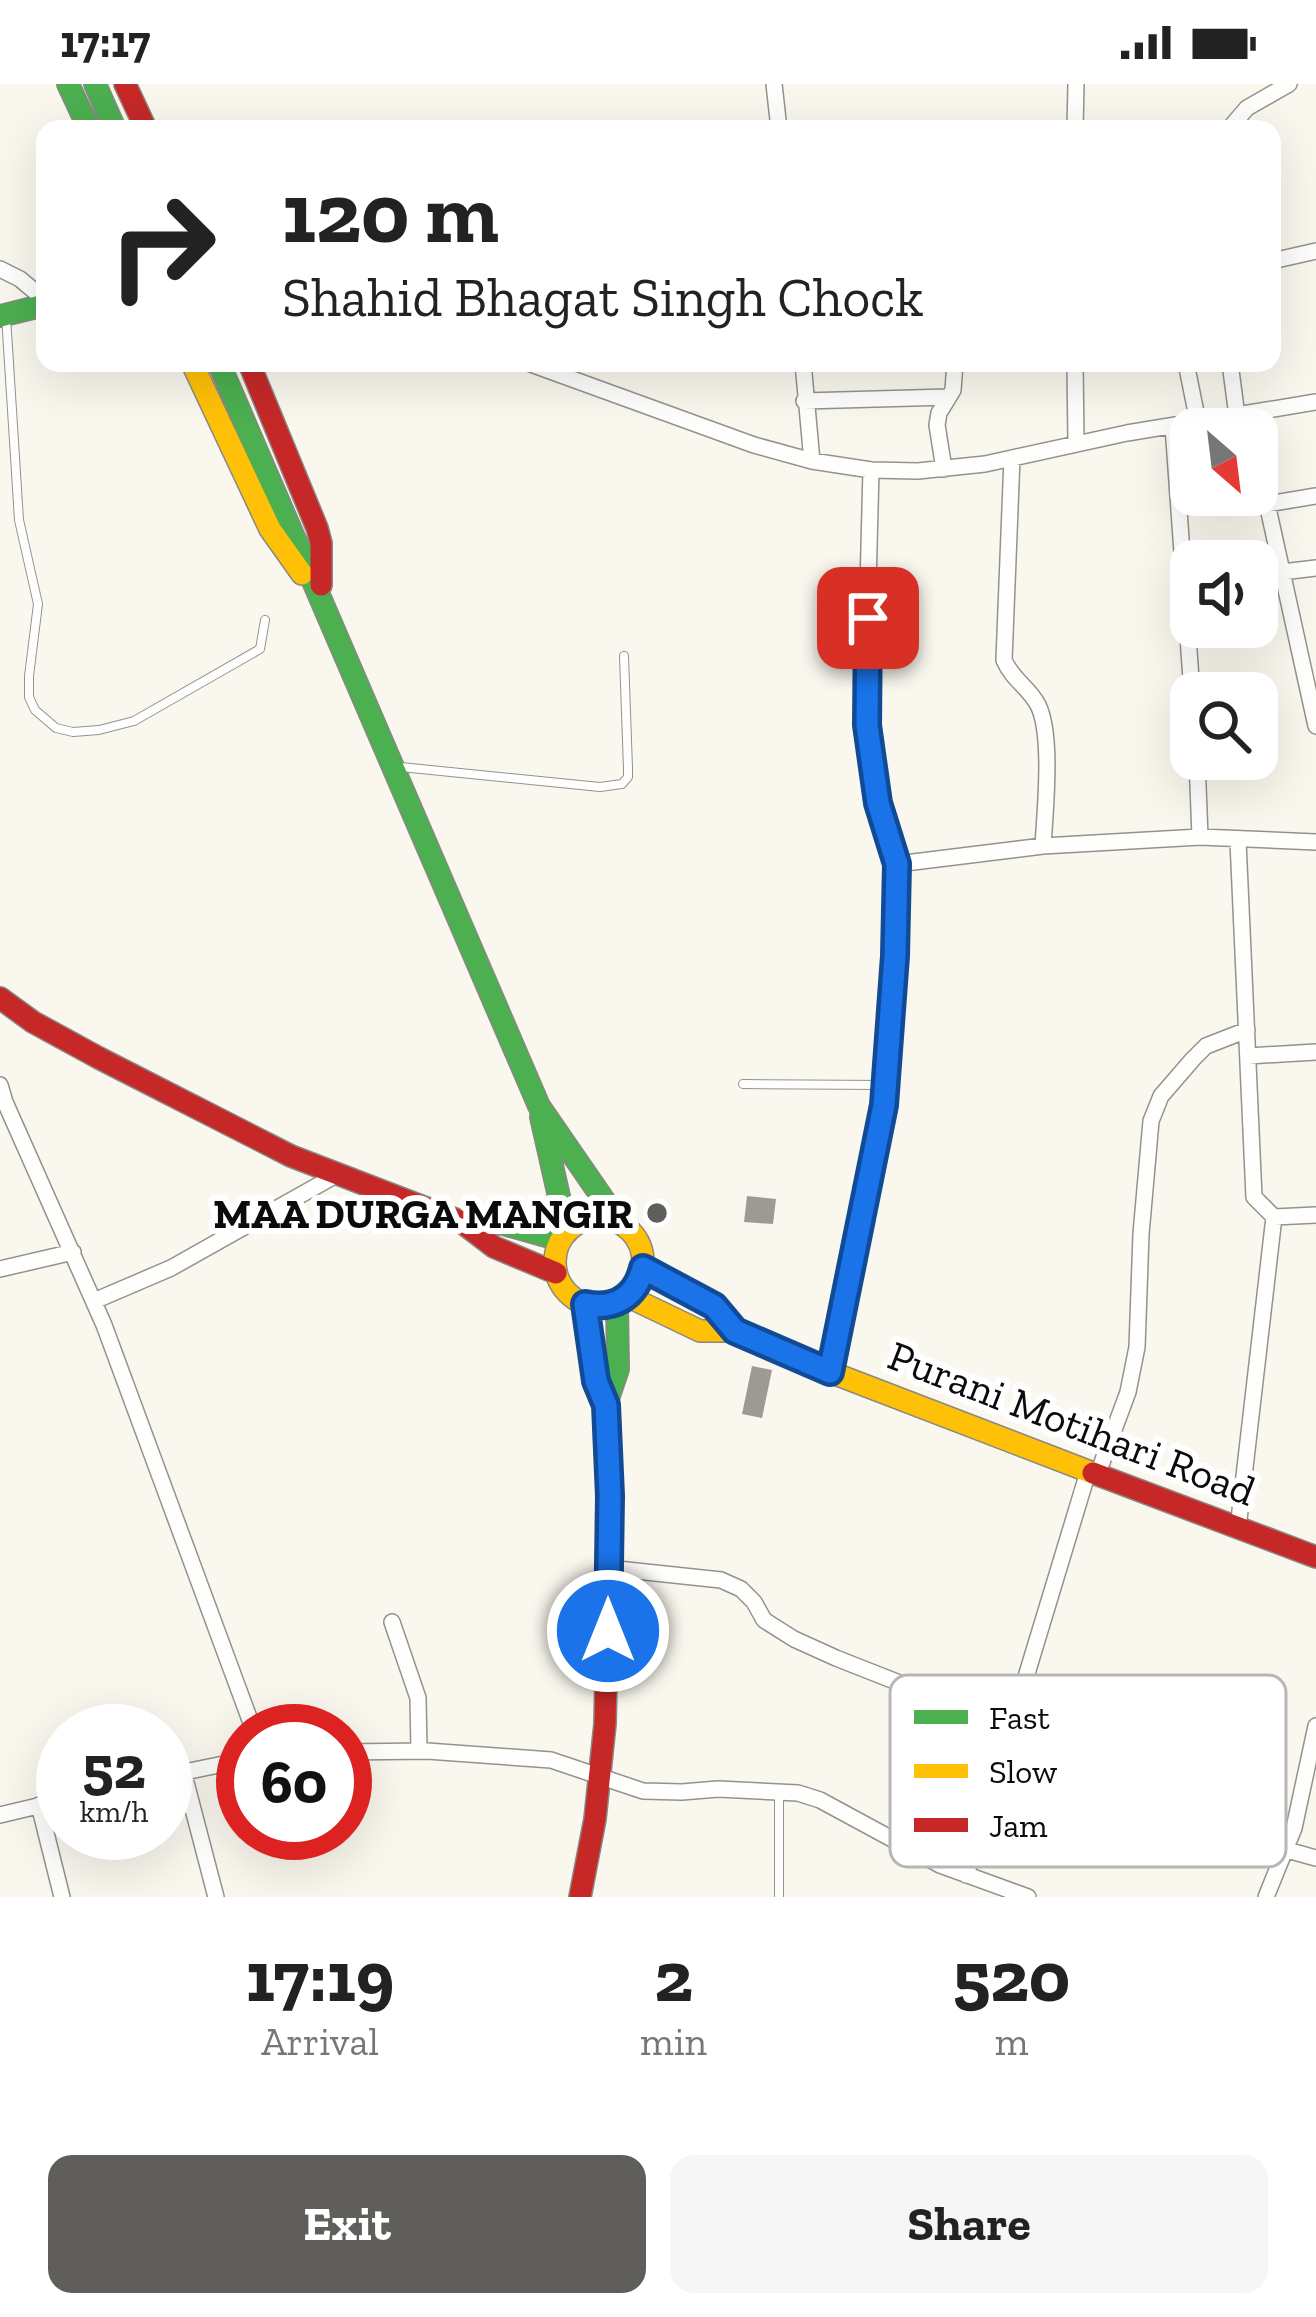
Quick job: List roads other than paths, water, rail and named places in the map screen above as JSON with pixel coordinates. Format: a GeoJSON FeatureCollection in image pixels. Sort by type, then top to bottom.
{"type":"FeatureCollection","features":[{"type":"Feature","properties":{"kind":"main road"},"geometry":{"type":"LineString","coordinates":[[68,84],[85,120]]}},
{"type":"Feature","properties":{"kind":"main road"},"geometry":{"type":"LineString","coordinates":[[95,84],[111,120]]}},
{"type":"Feature","properties":{"kind":"main road"},"geometry":{"type":"LineString","coordinates":[[125,84],[142,120]]}},
{"type":"Feature","properties":{"kind":"main road"},"geometry":{"type":"LineString","coordinates":[[3,315],[36,305]]}},
{"type":"Feature","properties":{"kind":"main road"},"geometry":{"type":"LineString","coordinates":[[196,372],[270,530],[320,594]]}},
{"type":"Feature","properties":{"kind":"main road"},"geometry":{"type":"LineString","coordinates":[[223,372],[539,1106],[619,1222],[635,1236],[643,1257],[640,1279],[622,1299],[607,1306],[585,1304],[566,1292],[556,1273],[556,1251],[564,1236],[586,1220],[619,1222]]}},
{"type":"Feature","properties":{"kind":"main road"},"geometry":{"type":"LineString","coordinates":[[254,372],[317,528],[320,594]]}},
{"type":"Feature","properties":{"kind":"main road"},"geometry":{"type":"LineString","coordinates":[[0,998],[99,1058],[291,1156],[460,1221],[494,1247],[556,1273]]}},
{"type":"Feature","properties":{"kind":"main road"},"geometry":{"type":"LineString","coordinates":[[539,1106],[564,1236]]}},
{"type":"Feature","properties":{"kind":"main road"},"geometry":{"type":"LineString","coordinates":[[460,1221],[503,1223],[564,1236]]}},
{"type":"Feature","properties":{"kind":"main road","name":"Purani Motihari Road"},"geometry":{"type":"LineString","coordinates":[[643,1268],[714,1306],[735,1331]]}},
{"type":"Feature","properties":{"kind":"main road"},"geometry":{"type":"LineString","coordinates":[[606,1405],[618,1369],[622,1299]]}},
{"type":"Feature","properties":{"kind":"main road","name":"Purani Motihari Road"},"geometry":{"type":"LineString","coordinates":[[622,1299],[700,1331],[735,1331],[1092,1474],[1316,1557]]}},
{"type":"Feature","properties":{"kind":"main road"},"geometry":{"type":"LineString","coordinates":[[580,1897],[605,1724],[610,1496],[606,1405],[596,1381],[585,1304]]}},
{"type":"Feature","properties":{"kind":"street"},"geometry":{"type":"LineString","coordinates":[[774,84],[778,120]]}},
{"type":"Feature","properties":{"kind":"street"},"geometry":{"type":"LineString","coordinates":[[1075,120],[1076,84]]}},
{"type":"Feature","properties":{"kind":"street"},"geometry":{"type":"LineString","coordinates":[[1237,120],[1247,108],[1289,84]]}},
{"type":"Feature","properties":{"kind":"street"},"geometry":{"type":"LineString","coordinates":[[1281,259],[1316,250]]}},
{"type":"Feature","properties":{"kind":"street"},"geometry":{"type":"LineString","coordinates":[[0,269],[36,294]]}},
{"type":"Feature","properties":{"kind":"street"},"geometry":{"type":"LineString","coordinates":[[553,372],[754,445],[871,470],[944,469],[1170,427]]}},
{"type":"Feature","properties":{"kind":"street"},"geometry":{"type":"LineString","coordinates":[[803,372],[812,461]]}},
{"type":"Feature","properties":{"kind":"street"},"geometry":{"type":"LineString","coordinates":[[944,469],[938,413],[953,390],[954,372]]}},
{"type":"Feature","properties":{"kind":"street"},"geometry":{"type":"LineString","coordinates":[[1075,372],[1076,443]]}},
{"type":"Feature","properties":{"kind":"street"},"geometry":{"type":"LineString","coordinates":[[1188,372],[1195,408]]}},
{"type":"Feature","properties":{"kind":"street"},"geometry":{"type":"LineString","coordinates":[[1232,372],[1242,408]]}},
{"type":"Feature","properties":{"kind":"street"},"geometry":{"type":"LineString","coordinates":[[804,400],[948,398]]}},
{"type":"Feature","properties":{"kind":"street"},"geometry":{"type":"LineString","coordinates":[[1278,412],[1316,402]]}},
{"type":"Feature","properties":{"kind":"street"},"geometry":{"type":"LineString","coordinates":[[1012,458],[1004,660],[1014,680],[1036,700],[1042,718],[1047,790],[1043,846]]}},
{"type":"Feature","properties":{"kind":"street"},"geometry":{"type":"LineString","coordinates":[[830,1372],[874,1162],[886,1085],[895,956],[897,864],[878,803],[867,725],[871,470]]}},
{"type":"Feature","properties":{"kind":"street"},"geometry":{"type":"LineString","coordinates":[[1278,502],[1316,496]]}},
{"type":"Feature","properties":{"kind":"street"},"geometry":{"type":"LineString","coordinates":[[1179,516],[1191,672]]}},
{"type":"Feature","properties":{"kind":"street"},"geometry":{"type":"LineString","coordinates":[[1270,516],[1316,726]]}},
{"type":"Feature","properties":{"kind":"street"},"geometry":{"type":"LineString","coordinates":[[1282,572],[1316,568]]}},
{"type":"Feature","properties":{"kind":"street"},"geometry":{"type":"LineString","coordinates":[[1198,780],[1200,837]]}},
{"type":"Feature","properties":{"kind":"street"},"geometry":{"type":"LineString","coordinates":[[897,864],[1043,846],[1200,837],[1316,842]]}},
{"type":"Feature","properties":{"kind":"street"},"geometry":{"type":"LineString","coordinates":[[1238,841],[1254,1197],[1274,1217],[1316,1215]]}},
{"type":"Feature","properties":{"kind":"street"},"geometry":{"type":"LineString","coordinates":[[1028,1675],[1092,1474],[1128,1392],[1137,1347],[1151,1121],[1161,1096],[1192,1059],[1206,1046],[1247,1030]]}},
{"type":"Feature","properties":{"kind":"street"},"geometry":{"type":"LineString","coordinates":[[1248,1056],[1316,1052]]}},
{"type":"Feature","properties":{"kind":"street"},"geometry":{"type":"LineString","coordinates":[[0,1085],[94,1300],[244,1704]]}},
{"type":"Feature","properties":{"kind":"street"},"geometry":{"type":"LineString","coordinates":[[94,1300],[172,1268],[338,1174]]}},
{"type":"Feature","properties":{"kind":"street"},"geometry":{"type":"LineString","coordinates":[[1238,1528],[1274,1217]]}},
{"type":"Feature","properties":{"kind":"street"},"geometry":{"type":"LineString","coordinates":[[0,1269],[73,1252]]}},
{"type":"Feature","properties":{"kind":"street"},"geometry":{"type":"LineString","coordinates":[[608,1568],[721,1580],[740,1589],[764,1619],[794,1639],[890,1679]]}},
{"type":"Feature","properties":{"kind":"street"},"geometry":{"type":"LineString","coordinates":[[392,1622],[418,1698],[419,1750]]}},
{"type":"Feature","properties":{"kind":"street"},"geometry":{"type":"LineString","coordinates":[[1316,1726],[1287,1850],[1316,1858]]}},
{"type":"Feature","properties":{"kind":"street"},"geometry":{"type":"LineString","coordinates":[[372,1751],[550,1760],[643,1791],[778,1790],[820,1800],[890,1838]]}},
{"type":"Feature","properties":{"kind":"street"},"geometry":{"type":"LineString","coordinates":[[0,1814],[36,1806]]}},
{"type":"Feature","properties":{"kind":"street"},"geometry":{"type":"LineString","coordinates":[[192,1806],[216,1897]]}},
{"type":"Feature","properties":{"kind":"street"},"geometry":{"type":"LineString","coordinates":[[53,1860],[62,1897]]}},
{"type":"Feature","properties":{"kind":"street"},"geometry":{"type":"LineString","coordinates":[[945,1867],[1028,1897]]}},
{"type":"Feature","properties":{"kind":"street"},"geometry":{"type":"LineString","coordinates":[[966,1875],[968,1867]]}},
{"type":"Feature","properties":{"kind":"street"},"geometry":{"type":"LineString","coordinates":[[1266,1897],[1279,1867]]}},
{"type":"Feature","properties":{"kind":"lane"},"geometry":{"type":"LineString","coordinates":[[3,315],[19,520],[38,604],[29,676],[29,698],[35,710],[56,728],[73,732],[134,721],[260,649],[265,620]]}},
{"type":"Feature","properties":{"kind":"lane"},"geometry":{"type":"LineString","coordinates":[[393,766],[600,787],[622,784],[628,777],[624,656]]}},
{"type":"Feature","properties":{"kind":"lane"},"geometry":{"type":"LineString","coordinates":[[743,1084],[886,1085]]}},
{"type":"Feature","properties":{"kind":"lane"},"geometry":{"type":"LineString","coordinates":[[778,1790],[779,1897]]}},
{"type":"Feature","properties":{"kind":"place","name":"MAA DURGA MANGIR"},"geometry":{"type":"Point","coordinates":[657,1213]}}]}
